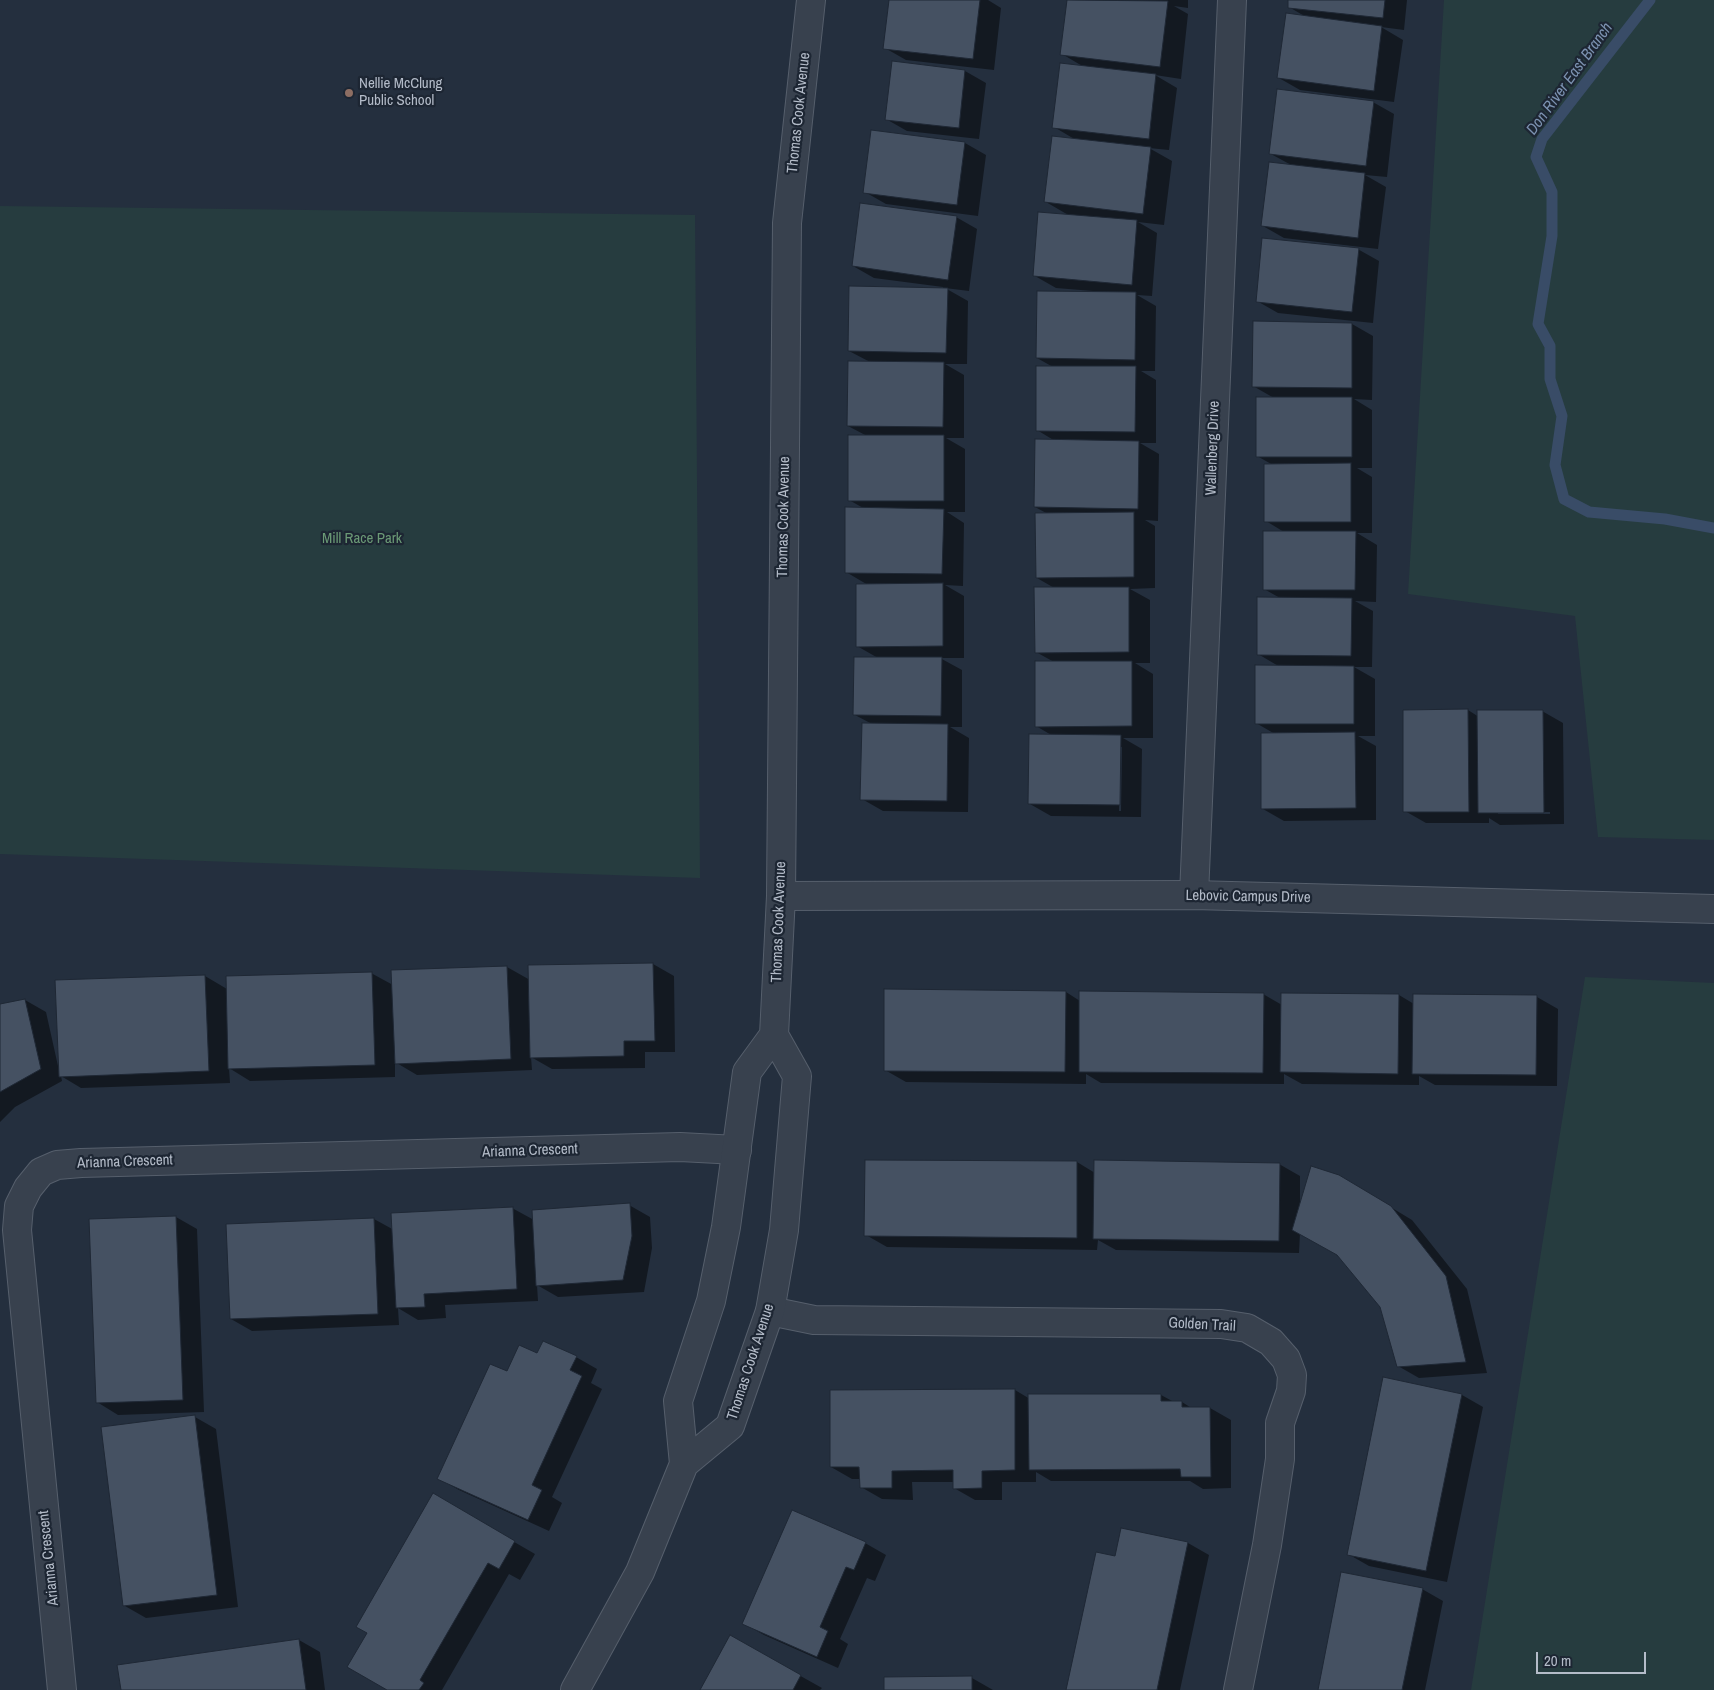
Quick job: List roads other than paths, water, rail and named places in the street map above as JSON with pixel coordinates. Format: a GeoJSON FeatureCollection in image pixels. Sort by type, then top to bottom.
{"type":"FeatureCollection","features":[{"type":"Feature","properties":{"kind":"street","name":"Thomas Cook Avenue"},"geometry":{"type":"LineString","coordinates":[[684,1464],[730,1426],[770,1311],[784,1230],[797,1076],[774,1035],[781,896],[787,224],[811,0]]}},
{"type":"Feature","properties":{"kind":"street","name":"Wallenberg Drive"},"geometry":{"type":"LineString","coordinates":[[1194,895],[1232,0]]}},
{"type":"Feature","properties":{"kind":"street","name":"Lebovic Campus Drive"},"geometry":{"type":"LineString","coordinates":[[781,896],[1194,895],[1714,909]]}},
{"type":"Feature","properties":{"kind":"street","name":"Thomas Cook Avenue"},"geometry":{"type":"LineString","coordinates":[[574,1690],[640,1572],[684,1464],[678,1400],[711,1301],[726,1227],[747,1072],[774,1035]]}},
{"type":"Feature","properties":{"kind":"street","name":"Arianna Crescent"},"geometry":{"type":"LineString","coordinates":[[62,1690],[17,1230],[19,1206],[28,1188],[41,1172],[57,1165],[81,1163],[680,1147],[737,1150]]}},
{"type":"Feature","properties":{"kind":"street","name":"Golden Trail"},"geometry":{"type":"LineString","coordinates":[[770,1311],[814,1320],[1221,1324],[1248,1328],[1271,1342],[1286,1359],[1292,1375],[1291,1391],[1280,1423],[1280,1459],[1267,1545],[1238,1690]]}},
{"type":"Feature","properties":{"kind":"waterway","name":"Don River East Branch"},"geometry":{"type":"LineString","coordinates":[[1650,0],[1542,139],[1536,157],[1552,192],[1552,236],[1538,324],[1550,346],[1550,379],[1562,416],[1555,465],[1564,499],[1589,512],[1665,519],[1714,528]]}},
{"type":"Feature","properties":{"kind":"place","name":"Nellie McClung Public School"},"geometry":{"type":"Point","coordinates":[349,93]}},
{"type":"Feature","properties":{"kind":"park label","name":"Mill Race Park"},"geometry":{"type":"Point","coordinates":[362,539]}}]}
